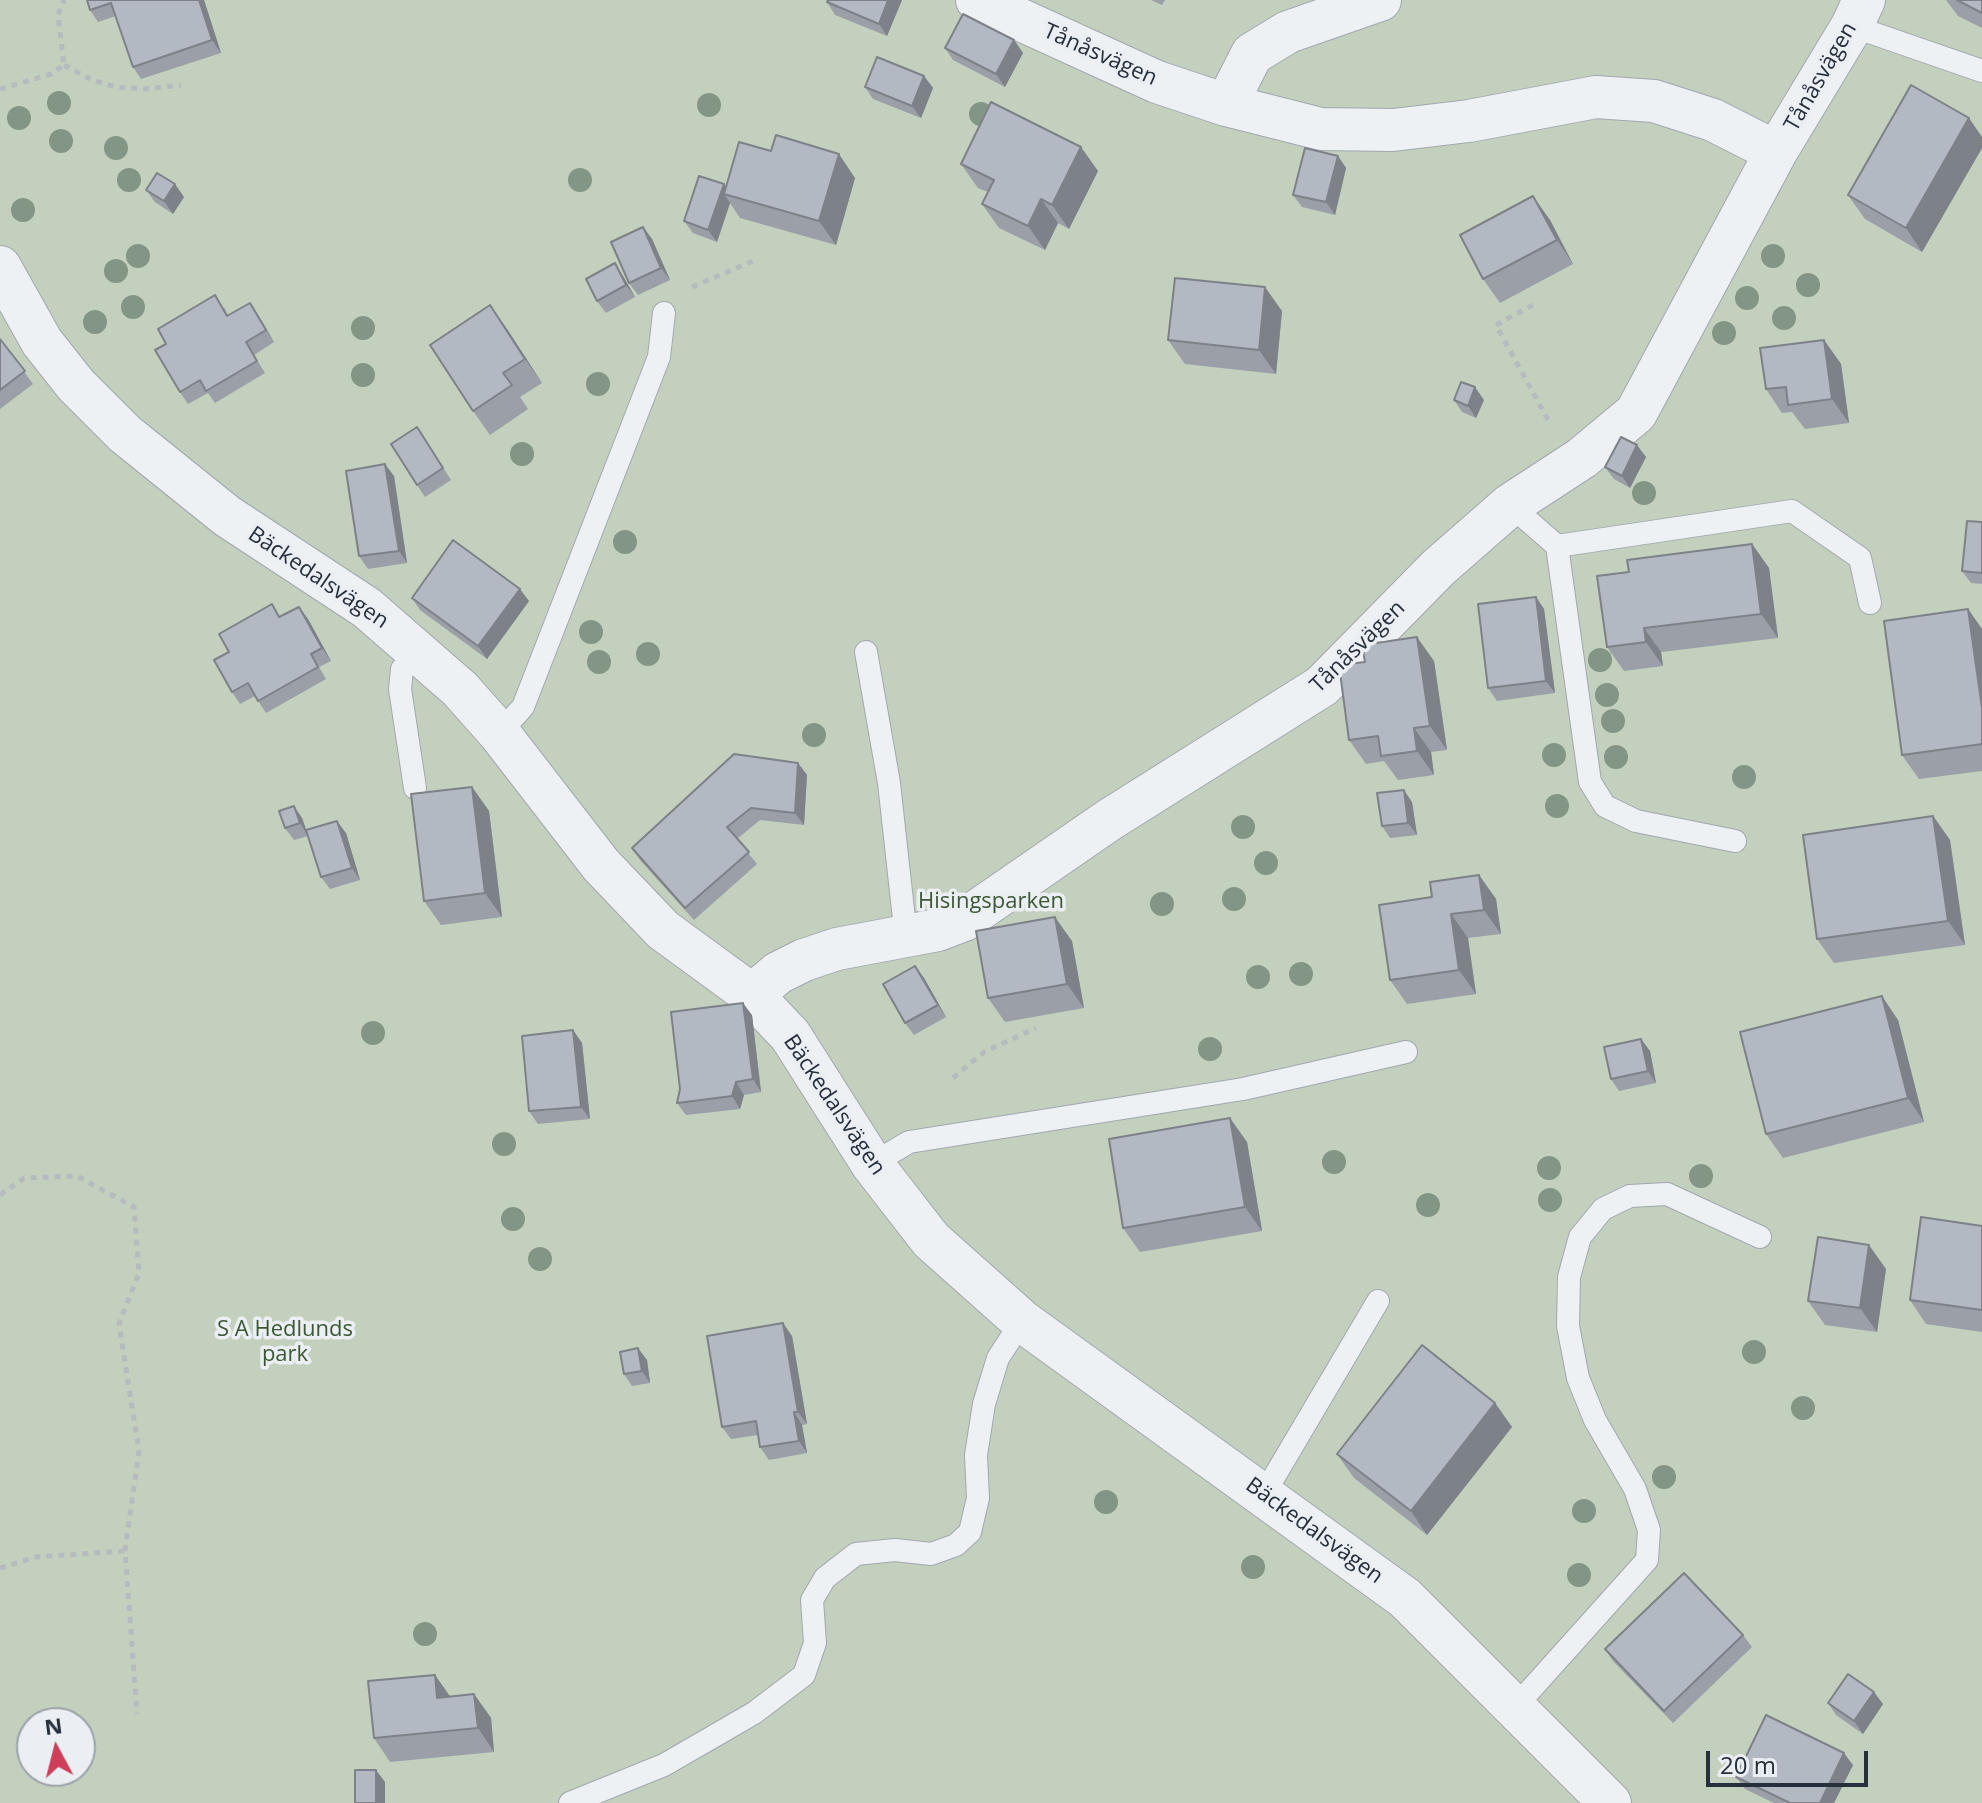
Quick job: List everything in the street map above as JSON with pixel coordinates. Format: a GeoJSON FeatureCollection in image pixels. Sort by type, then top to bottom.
{"type":"FeatureCollection","features":[{"type":"Feature","properties":{"kind":"street","name":"Tånåsvägen"},"geometry":{"type":"LineString","coordinates":[[977,0],[1157,82],[1226,105],[1321,129],[1393,130],[1469,121],[1596,97],[1654,101],[1713,120],[1776,152]]}},
{"type":"Feature","properties":{"kind":"street"},"geometry":{"type":"LineString","coordinates":[[1226,105],[1252,54],[1288,32],[1380,0]]}},
{"type":"Feature","properties":{"kind":"street","name":"Tånåsvägen"},"geometry":{"type":"LineString","coordinates":[[752,995],[778,973],[804,960],[837,949],[906,937],[964,920],[1109,820],[1322,686],[1438,568],[1510,505],[1574,463],[1636,413],[1776,152],[1858,13]]}},
{"type":"Feature","properties":{"kind":"street","name":"Bäckedalsvägen"},"geometry":{"type":"LineString","coordinates":[[0,267],[42,342],[76,385],[125,434],[227,516],[367,608],[417,650],[499,733],[561,817],[653,920],[752,995],[790,1035],[872,1164],[931,1240],[1022,1321],[1405,1598],[1610,1803]]}},
{"type":"Feature","properties":{"kind":"lane"},"geometry":{"type":"LineString","coordinates":[[1858,13],[1982,71]]}},
{"type":"Feature","properties":{"kind":"lane"},"geometry":{"type":"LineString","coordinates":[[499,733],[523,707],[659,357],[664,313]]}},
{"type":"Feature","properties":{"kind":"lane"},"geometry":{"type":"LineString","coordinates":[[1510,505],[1557,546],[1590,782],[1605,806],[1636,821],[1735,841]]}},
{"type":"Feature","properties":{"kind":"lane"},"geometry":{"type":"LineString","coordinates":[[1557,546],[1792,511],[1860,558],[1870,603]]}},
{"type":"Feature","properties":{"kind":"lane"},"geometry":{"type":"LineString","coordinates":[[415,788],[400,689],[402,669],[417,650]]}},
{"type":"Feature","properties":{"kind":"lane"},"geometry":{"type":"LineString","coordinates":[[866,652],[889,783],[906,937]]}},
{"type":"Feature","properties":{"kind":"lane"},"geometry":{"type":"LineString","coordinates":[[872,1164],[909,1142],[1243,1089],[1406,1052]]}},
{"type":"Feature","properties":{"kind":"lane"},"geometry":{"type":"LineString","coordinates":[[1516,1706],[1647,1560],[1649,1530],[1635,1489],[1595,1420],[1578,1378],[1568,1326],[1569,1277],[1580,1237],[1603,1209],[1630,1196],[1667,1194],[1760,1237]]}},
{"type":"Feature","properties":{"kind":"lane"},"geometry":{"type":"LineString","coordinates":[[1264,1494],[1378,1301]]}},
{"type":"Feature","properties":{"kind":"lane"},"geometry":{"type":"LineString","coordinates":[[570,1803],[664,1765],[754,1713],[804,1675],[815,1643],[812,1600],[825,1578],[856,1554],[895,1550],[931,1554],[956,1545],[970,1532],[978,1498],[976,1455],[984,1404],[998,1358],[1022,1321]]}},
{"type":"Feature","properties":{"kind":"path"},"geometry":{"type":"LineString","coordinates":[[63,0],[58,15],[64,65]]}},
{"type":"Feature","properties":{"kind":"path"},"geometry":{"type":"LineString","coordinates":[[64,65],[92,80],[116,87],[146,89],[181,85]]}},
{"type":"Feature","properties":{"kind":"path"},"geometry":{"type":"LineString","coordinates":[[0,89],[51,74],[64,65]]}},
{"type":"Feature","properties":{"kind":"path"},"geometry":{"type":"LineString","coordinates":[[664,313],[690,288],[758,259]]}},
{"type":"Feature","properties":{"kind":"path"},"geometry":{"type":"LineString","coordinates":[[1533,305],[1496,325],[1574,463]]}},
{"type":"Feature","properties":{"kind":"path"},"geometry":{"type":"LineString","coordinates":[[953,1078],[984,1052],[1036,1028]]}},
{"type":"Feature","properties":{"kind":"path"},"geometry":{"type":"LineString","coordinates":[[0,1195],[24,1178],[77,1176],[134,1207],[139,1273],[119,1324],[139,1451],[125,1551],[137,1714]]}},
{"type":"Feature","properties":{"kind":"path"},"geometry":{"type":"LineString","coordinates":[[0,1568],[36,1557],[125,1551]]}},
{"type":"Feature","properties":{"kind":"green space","name":"Hisingsparken"},"geometry":{"type":"Polygon","coordinates":[[[0,0],[1982,0],[1982,1803],[0,1803],[0,0]]]}},
{"type":"Feature","properties":{"kind":"building"},"geometry":{"type":"Polygon","coordinates":[[[87,0],[199,0],[212,40],[133,67],[111,3],[90,10],[87,0]]]}},
{"type":"Feature","properties":{"kind":"building"},"geometry":{"type":"Polygon","coordinates":[[[828,0],[888,0],[879,24],[828,0]]]}},
{"type":"Feature","properties":{"kind":"building"},"geometry":{"type":"Polygon","coordinates":[[[1957,0],[1982,0],[1982,13],[1957,0]]]}},
{"type":"Feature","properties":{"kind":"building"},"geometry":{"type":"Polygon","coordinates":[[[963,14],[1014,40],[996,74],[945,48],[963,14]]]}},
{"type":"Feature","properties":{"kind":"building"},"geometry":{"type":"Polygon","coordinates":[[[877,57],[924,76],[912,106],[865,87],[877,57]]]}},
{"type":"Feature","properties":{"kind":"building"},"geometry":{"type":"Polygon","coordinates":[[[1911,85],[1969,118],[1906,228],[1848,195],[1911,85]]]}},
{"type":"Feature","properties":{"kind":"building"},"geometry":{"type":"Polygon","coordinates":[[[991,102],[1081,147],[1052,205],[1041,199],[1028,226],[982,204],[994,180],[961,164],[991,102]]]}},
{"type":"Feature","properties":{"kind":"building"},"geometry":{"type":"Polygon","coordinates":[[[776,135],[839,154],[819,221],[724,194],[739,142],[771,151],[776,135]]]}},
{"type":"Feature","properties":{"kind":"building"},"geometry":{"type":"Polygon","coordinates":[[[1305,148],[1338,156],[1326,202],[1293,195],[1305,148]]]}},
{"type":"Feature","properties":{"kind":"building"},"geometry":{"type":"Polygon","coordinates":[[[157,173],[175,184],[164,201],[146,190],[157,173]]]}},
{"type":"Feature","properties":{"kind":"building"},"geometry":{"type":"Polygon","coordinates":[[[699,176],[724,184],[708,230],[684,221],[699,176]]]}},
{"type":"Feature","properties":{"kind":"building"},"geometry":{"type":"Polygon","coordinates":[[[1533,196],[1557,240],[1483,279],[1460,235],[1533,196]]]}},
{"type":"Feature","properties":{"kind":"building"},"geometry":{"type":"Polygon","coordinates":[[[643,227],[661,268],[629,283],[611,242],[643,227]]]}},
{"type":"Feature","properties":{"kind":"building"},"geometry":{"type":"Polygon","coordinates":[[[615,263],[626,285],[597,301],[586,279],[615,263]]]}},
{"type":"Feature","properties":{"kind":"building"},"geometry":{"type":"Polygon","coordinates":[[[1175,278],[1265,287],[1259,350],[1168,340],[1175,278]]]}},
{"type":"Feature","properties":{"kind":"building"},"geometry":{"type":"Polygon","coordinates":[[[215,295],[227,316],[250,303],[266,330],[246,342],[257,361],[206,391],[200,380],[180,392],[155,350],[166,344],[158,329],[215,295]]]}},
{"type":"Feature","properties":{"kind":"building"},"geometry":{"type":"Polygon","coordinates":[[[490,305],[525,359],[503,373],[512,385],[473,411],[430,345],[490,305]]]}},
{"type":"Feature","properties":{"kind":"building"},"geometry":{"type":"Polygon","coordinates":[[[0,339],[25,371],[0,390],[0,339]]]}},
{"type":"Feature","properties":{"kind":"building"},"geometry":{"type":"Polygon","coordinates":[[[1824,340],[1832,399],[1788,405],[1786,387],[1766,389],[1760,348],[1824,340]]]}},
{"type":"Feature","properties":{"kind":"building"},"geometry":{"type":"Polygon","coordinates":[[[1461,382],[1475,387],[1468,406],[1454,400],[1461,382]]]}},
{"type":"Feature","properties":{"kind":"building"},"geometry":{"type":"Polygon","coordinates":[[[417,427],[443,468],[417,485],[391,444],[417,427]]]}},
{"type":"Feature","properties":{"kind":"building"},"geometry":{"type":"Polygon","coordinates":[[[1621,437],[1637,445],[1622,476],[1605,467],[1621,437]]]}},
{"type":"Feature","properties":{"kind":"building"},"geometry":{"type":"Polygon","coordinates":[[[385,464],[399,551],[359,556],[346,471],[385,464]]]}},
{"type":"Feature","properties":{"kind":"building"},"geometry":{"type":"Polygon","coordinates":[[[1967,521],[1982,522],[1982,573],[1962,571],[1967,521]]]}},
{"type":"Feature","properties":{"kind":"building"},"geometry":{"type":"Polygon","coordinates":[[[453,540],[520,589],[478,646],[412,598],[453,540]]]}},
{"type":"Feature","properties":{"kind":"building"},"geometry":{"type":"Polygon","coordinates":[[[1752,544],[1761,614],[1644,628],[1646,642],[1607,647],[1597,576],[1629,572],[1627,560],[1752,544]]]}},
{"type":"Feature","properties":{"kind":"building"},"geometry":{"type":"Polygon","coordinates":[[[1536,597],[1546,681],[1488,688],[1478,604],[1536,597]]]}},
{"type":"Feature","properties":{"kind":"building"},"geometry":{"type":"Polygon","coordinates":[[[272,604],[279,617],[299,607],[322,648],[311,654],[318,667],[258,701],[248,683],[232,692],[214,660],[229,652],[219,634],[272,604]]]}},
{"type":"Feature","properties":{"kind":"building"},"geometry":{"type":"Polygon","coordinates":[[[1968,609],[1982,708],[1982,744],[1902,755],[1884,621],[1968,609]]]}},
{"type":"Feature","properties":{"kind":"building"},"geometry":{"type":"Polygon","coordinates":[[[1417,637],[1430,726],[1414,728],[1417,751],[1381,756],[1378,736],[1349,740],[1339,665],[1365,662],[1362,645],[1417,637]]]}},
{"type":"Feature","properties":{"kind":"building"},"geometry":{"type":"Polygon","coordinates":[[[734,754],[798,763],[795,813],[751,808],[727,827],[749,852],[685,908],[632,848],[734,754]]]}},
{"type":"Feature","properties":{"kind":"building"},"geometry":{"type":"Polygon","coordinates":[[[472,787],[485,893],[424,901],[411,794],[472,787]]]}},
{"type":"Feature","properties":{"kind":"building"},"geometry":{"type":"Polygon","coordinates":[[[1404,790],[1408,823],[1382,826],[1377,793],[1404,790]]]}},
{"type":"Feature","properties":{"kind":"building"},"geometry":{"type":"Polygon","coordinates":[[[294,806],[300,823],[285,828],[279,811],[294,806]]]}},
{"type":"Feature","properties":{"kind":"building"},"geometry":{"type":"Polygon","coordinates":[[[1933,816],[1948,921],[1817,939],[1803,835],[1933,816]]]}},
{"type":"Feature","properties":{"kind":"building"},"geometry":{"type":"Polygon","coordinates":[[[337,821],[352,868],[321,877],[306,830],[337,821]]]}},
{"type":"Feature","properties":{"kind":"building"},"geometry":{"type":"Polygon","coordinates":[[[1479,875],[1484,910],[1451,914],[1459,970],[1390,980],[1379,905],[1432,897],[1430,882],[1479,875]]]}},
{"type":"Feature","properties":{"kind":"building"},"geometry":{"type":"Polygon","coordinates":[[[1055,917],[1067,984],[988,998],[976,931],[1055,917]]]}},
{"type":"Feature","properties":{"kind":"building"},"geometry":{"type":"Polygon","coordinates":[[[915,966],[938,1005],[905,1023],[883,984],[915,966]]]}},
{"type":"Feature","properties":{"kind":"building"},"geometry":{"type":"Polygon","coordinates":[[[1882,996],[1908,1098],[1766,1134],[1740,1032],[1882,996]]]}},
{"type":"Feature","properties":{"kind":"building"},"geometry":{"type":"Polygon","coordinates":[[[743,1003],[753,1079],[736,1082],[732,1096],[677,1103],[680,1089],[671,1012],[743,1003]]]}},
{"type":"Feature","properties":{"kind":"building"},"geometry":{"type":"Polygon","coordinates":[[[573,1030],[581,1107],[529,1111],[522,1036],[573,1030]]]}},
{"type":"Feature","properties":{"kind":"building"},"geometry":{"type":"Polygon","coordinates":[[[1641,1039],[1648,1071],[1611,1079],[1604,1047],[1641,1039]]]}},
{"type":"Feature","properties":{"kind":"building"},"geometry":{"type":"Polygon","coordinates":[[[1230,1118],[1245,1207],[1123,1228],[1109,1139],[1230,1118]]]}},
{"type":"Feature","properties":{"kind":"building"},"geometry":{"type":"Polygon","coordinates":[[[1921,1217],[1982,1226],[1982,1310],[1910,1300],[1921,1217]]]}},
{"type":"Feature","properties":{"kind":"building"},"geometry":{"type":"Polygon","coordinates":[[[1818,1237],[1869,1245],[1860,1308],[1808,1301],[1818,1237]]]}},
{"type":"Feature","properties":{"kind":"building"},"geometry":{"type":"Polygon","coordinates":[[[783,1323],[798,1412],[794,1412],[799,1441],[760,1447],[756,1421],[722,1427],[707,1336],[783,1323]]]}},
{"type":"Feature","properties":{"kind":"building"},"geometry":{"type":"Polygon","coordinates":[[[1422,1345],[1495,1403],[1411,1511],[1337,1454],[1422,1345]]]}},
{"type":"Feature","properties":{"kind":"building"},"geometry":{"type":"Polygon","coordinates":[[[638,1348],[642,1371],[624,1374],[620,1352],[638,1348]]]}},
{"type":"Feature","properties":{"kind":"building"},"geometry":{"type":"Polygon","coordinates":[[[1684,1573],[1743,1635],[1664,1711],[1605,1649],[1684,1573]]]}},
{"type":"Feature","properties":{"kind":"building"},"geometry":{"type":"Polygon","coordinates":[[[1848,1674],[1874,1692],[1854,1721],[1828,1703],[1848,1674]]]}},
{"type":"Feature","properties":{"kind":"building"},"geometry":{"type":"Polygon","coordinates":[[[435,1675],[437,1698],[474,1694],[478,1728],[374,1738],[368,1681],[435,1675]]]}},
{"type":"Feature","properties":{"kind":"building"},"geometry":{"type":"Polygon","coordinates":[[[1766,1715],[1844,1753],[1820,1803],[1790,1803],[1736,1777],[1766,1715]]]}},
{"type":"Feature","properties":{"kind":"building"},"geometry":{"type":"Polygon","coordinates":[[[355,1770],[376,1770],[376,1803],[355,1803],[355,1770]]]}},
{"type":"Feature","properties":{"kind":"park label","name":"S A Hedlunds park"},"geometry":{"type":"Point","coordinates":[285,1342]}}]}
